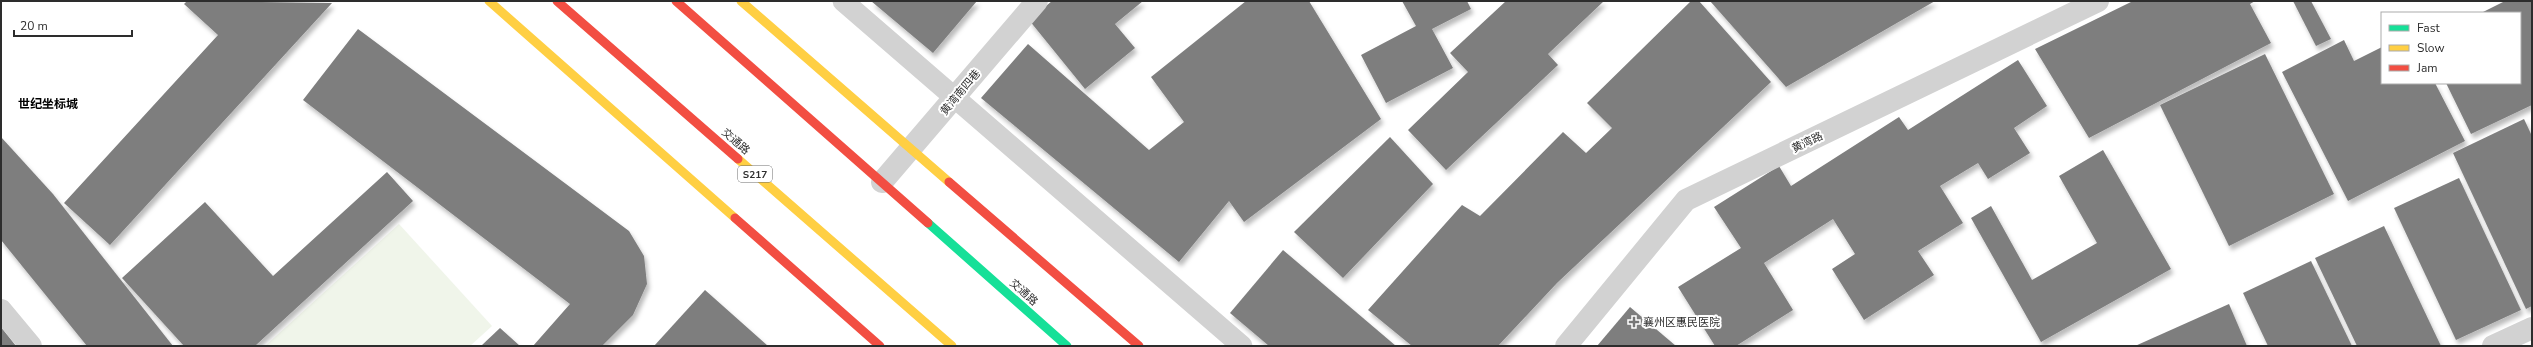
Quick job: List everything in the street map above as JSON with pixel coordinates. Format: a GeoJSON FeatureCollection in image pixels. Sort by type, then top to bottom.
{"type":"FeatureCollection","features":[{"type":"Feature","properties":{"kind":"main road"},"geometry":{"type":"LineString","coordinates":[[489,1],[880,346]]}},
{"type":"Feature","properties":{"kind":"main road","name":"交通路"},"geometry":{"type":"LineString","coordinates":[[557,1],[952,346]]}},
{"type":"Feature","properties":{"kind":"main road","name":"交通路"},"geometry":{"type":"LineString","coordinates":[[676,1],[1067,346]]}},
{"type":"Feature","properties":{"kind":"main road"},"geometry":{"type":"LineString","coordinates":[[741,1],[911,150],[1139,346]]}},
{"type":"Feature","properties":{"kind":"street","name":"黄湾南四巷"},"geometry":{"type":"LineString","coordinates":[[882,182],[911,150],[1037,1]]}},
{"type":"Feature","properties":{"kind":"street","name":"黄湾路"},"geometry":{"type":"LineString","coordinates":[[1566,346],[1686,200],[2098,1]]}},
{"type":"Feature","properties":{"kind":"street"},"geometry":{"type":"LineString","coordinates":[[1,310],[31,346]]}},
{"type":"Feature","properties":{"kind":"street"},"geometry":{"type":"LineString","coordinates":[[2493,346],[2532,328]]}},
{"type":"Feature","properties":{"kind":"lane"},"geometry":{"type":"LineString","coordinates":[[843,1],[1242,346]]}},
{"type":"Feature","properties":{"kind":"shaded area"},"geometry":{"type":"Polygon","coordinates":[[[399,224],[492,326],[470,346],[265,346],[399,224]]]}},
{"type":"Feature","properties":{"kind":"building"},"geometry":{"type":"Polygon","coordinates":[[[187,1],[332,3],[110,245],[64,203],[218,35],[184,4],[187,1]]]}},
{"type":"Feature","properties":{"kind":"building"},"geometry":{"type":"Polygon","coordinates":[[[871,1],[977,1],[933,53],[871,1]]]}},
{"type":"Feature","properties":{"kind":"building"},"geometry":{"type":"Polygon","coordinates":[[[1052,1],[1143,1],[1115,24],[1135,48],[1085,89],[1029,20],[1052,1]]]}},
{"type":"Feature","properties":{"kind":"building"},"geometry":{"type":"Polygon","coordinates":[[[1246,1],[1309,1],[1381,119],[1244,222],[1229,201],[1179,262],[981,98],[1028,44],[1149,150],[1184,122],[1151,77],[1246,1]]]}},
{"type":"Feature","properties":{"kind":"building"},"geometry":{"type":"Polygon","coordinates":[[[1402,1],[1467,1],[1471,9],[1432,29],[1453,68],[1386,103],[1361,55],[1416,26],[1402,1]]]}},
{"type":"Feature","properties":{"kind":"building"},"geometry":{"type":"Polygon","coordinates":[[[1506,1],[1604,1],[1548,54],[1558,65],[1446,170],[1408,130],[1468,72],[1450,53],[1506,1]]]}},
{"type":"Feature","properties":{"kind":"building"},"geometry":{"type":"Polygon","coordinates":[[[1691,1],[1699,1],[1771,82],[1557,283],[1498,346],[1412,346],[1368,310],[1462,205],[1480,216],[1563,132],[1586,153],[1612,128],[1587,103],[1691,1]]]}},
{"type":"Feature","properties":{"kind":"building"},"geometry":{"type":"Polygon","coordinates":[[[1710,1],[1935,1],[1786,87],[1710,1]]]}},
{"type":"Feature","properties":{"kind":"building"},"geometry":{"type":"Polygon","coordinates":[[[2133,1],[2255,1],[2250,4],[2271,43],[2089,138],[2035,49],[2133,1]]]}},
{"type":"Feature","properties":{"kind":"building"},"geometry":{"type":"Polygon","coordinates":[[[2293,1],[2311,1],[2331,39],[2316,46],[2293,1]]]}},
{"type":"Feature","properties":{"kind":"building"},"geometry":{"type":"Polygon","coordinates":[[[2505,1],[2532,1],[2532,105],[2471,134],[2446,84],[2521,84],[2521,12],[2483,12],[2505,1]]]}},
{"type":"Feature","properties":{"kind":"building"},"geometry":{"type":"Polygon","coordinates":[[[358,29],[629,231],[644,256],[647,284],[633,315],[602,346],[533,346],[570,304],[303,100],[358,29]]]}},
{"type":"Feature","properties":{"kind":"building"},"geometry":{"type":"Polygon","coordinates":[[[2344,40],[2354,61],[2381,48],[2381,84],[2436,84],[2465,141],[2348,201],[2282,72],[2344,40]]]}},
{"type":"Feature","properties":{"kind":"building"},"geometry":{"type":"Polygon","coordinates":[[[2265,54],[2334,194],[2229,246],[2160,105],[2265,54]]]}},
{"type":"Feature","properties":{"kind":"building"},"geometry":{"type":"Polygon","coordinates":[[[2018,60],[2047,106],[2014,128],[2030,153],[1988,179],[1978,163],[1940,186],[1963,223],[1918,251],[1934,275],[1864,320],[1832,269],[1855,254],[1833,219],[1764,263],[1793,310],[1736,346],[1715,346],[1678,287],[1741,248],[1714,207],[1779,166],[1791,186],[1899,117],[1908,130],[2018,60]]]}},
{"type":"Feature","properties":{"kind":"building"},"geometry":{"type":"Polygon","coordinates":[[[2524,119],[2532,136],[2532,306],[2526,309],[2453,153],[2524,119]]]}},
{"type":"Feature","properties":{"kind":"building"},"geometry":{"type":"Polygon","coordinates":[[[1,137],[53,194],[173,346],[87,346],[1,240],[1,137]]]}},
{"type":"Feature","properties":{"kind":"building"},"geometry":{"type":"Polygon","coordinates":[[[1390,137],[1433,184],[1343,278],[1294,232],[1390,137]]]}},
{"type":"Feature","properties":{"kind":"building"},"geometry":{"type":"Polygon","coordinates":[[[2103,150],[2171,269],[2041,342],[1971,218],[1991,206],[2032,280],[2097,243],[2059,176],[2103,150]]]}},
{"type":"Feature","properties":{"kind":"building"},"geometry":{"type":"Polygon","coordinates":[[[387,172],[413,201],[255,346],[184,346],[122,278],[205,202],[273,276],[387,172]]]}},
{"type":"Feature","properties":{"kind":"building"},"geometry":{"type":"Polygon","coordinates":[[[2459,178],[2521,310],[2456,340],[2394,208],[2459,178]]]}},
{"type":"Feature","properties":{"kind":"building"},"geometry":{"type":"Polygon","coordinates":[[[2384,226],[2441,346],[2357,346],[2315,258],[2384,226]]]}},
{"type":"Feature","properties":{"kind":"building"},"geometry":{"type":"Polygon","coordinates":[[[1283,250],[1396,346],[1269,346],[1230,313],[1283,250]]]}},
{"type":"Feature","properties":{"kind":"building"},"geometry":{"type":"Polygon","coordinates":[[[2311,261],[2352,346],[2268,346],[2243,293],[2311,261]]]}},
{"type":"Feature","properties":{"kind":"building"},"geometry":{"type":"Polygon","coordinates":[[[705,290],[768,346],[654,346],[705,290]]]}},
{"type":"Feature","properties":{"kind":"building"},"geometry":{"type":"Polygon","coordinates":[[[2229,304],[2247,346],[2135,346],[2229,304]]]}},
{"type":"Feature","properties":{"kind":"building","name":"襄州区惠民医院"},"geometry":{"type":"Polygon","coordinates":[[[1630,307],[1676,346],[1597,346],[1630,307]]]}},
{"type":"Feature","properties":{"kind":"building"},"geometry":{"type":"Polygon","coordinates":[[[1,327],[16,346],[1,346],[1,327]]]}},
{"type":"Feature","properties":{"kind":"building"},"geometry":{"type":"Polygon","coordinates":[[[500,328],[520,346],[481,346],[500,328]]]}},
{"type":"Feature","properties":{"kind":"traffic: fast"},"geometry":{"type":"LineString","coordinates":[[928,223],[1067,346]]}},
{"type":"Feature","properties":{"kind":"traffic: slow"},"geometry":{"type":"LineString","coordinates":[[489,1],[735,218]]}},
{"type":"Feature","properties":{"kind":"traffic: slow"},"geometry":{"type":"LineString","coordinates":[[741,1],[949,182]]}},
{"type":"Feature","properties":{"kind":"traffic: slow"},"geometry":{"type":"LineString","coordinates":[[738,159],[952,346]]}},
{"type":"Feature","properties":{"kind":"traffic: jam"},"geometry":{"type":"LineString","coordinates":[[557,1],[738,159]]}},
{"type":"Feature","properties":{"kind":"traffic: jam"},"geometry":{"type":"LineString","coordinates":[[676,1],[928,223]]}},
{"type":"Feature","properties":{"kind":"traffic: jam"},"geometry":{"type":"LineString","coordinates":[[949,182],[1139,346]]}},
{"type":"Feature","properties":{"kind":"traffic: jam"},"geometry":{"type":"LineString","coordinates":[[735,218],[880,346]]}},
{"type":"Feature","properties":{"kind":"place","name":"襄州区惠民医院"},"geometry":{"type":"Point","coordinates":[1634,322]}},
{"type":"Feature","properties":{"kind":"district","name":"世纪坐标城"},"geometry":{"type":"Point","coordinates":[48,104]}}]}
